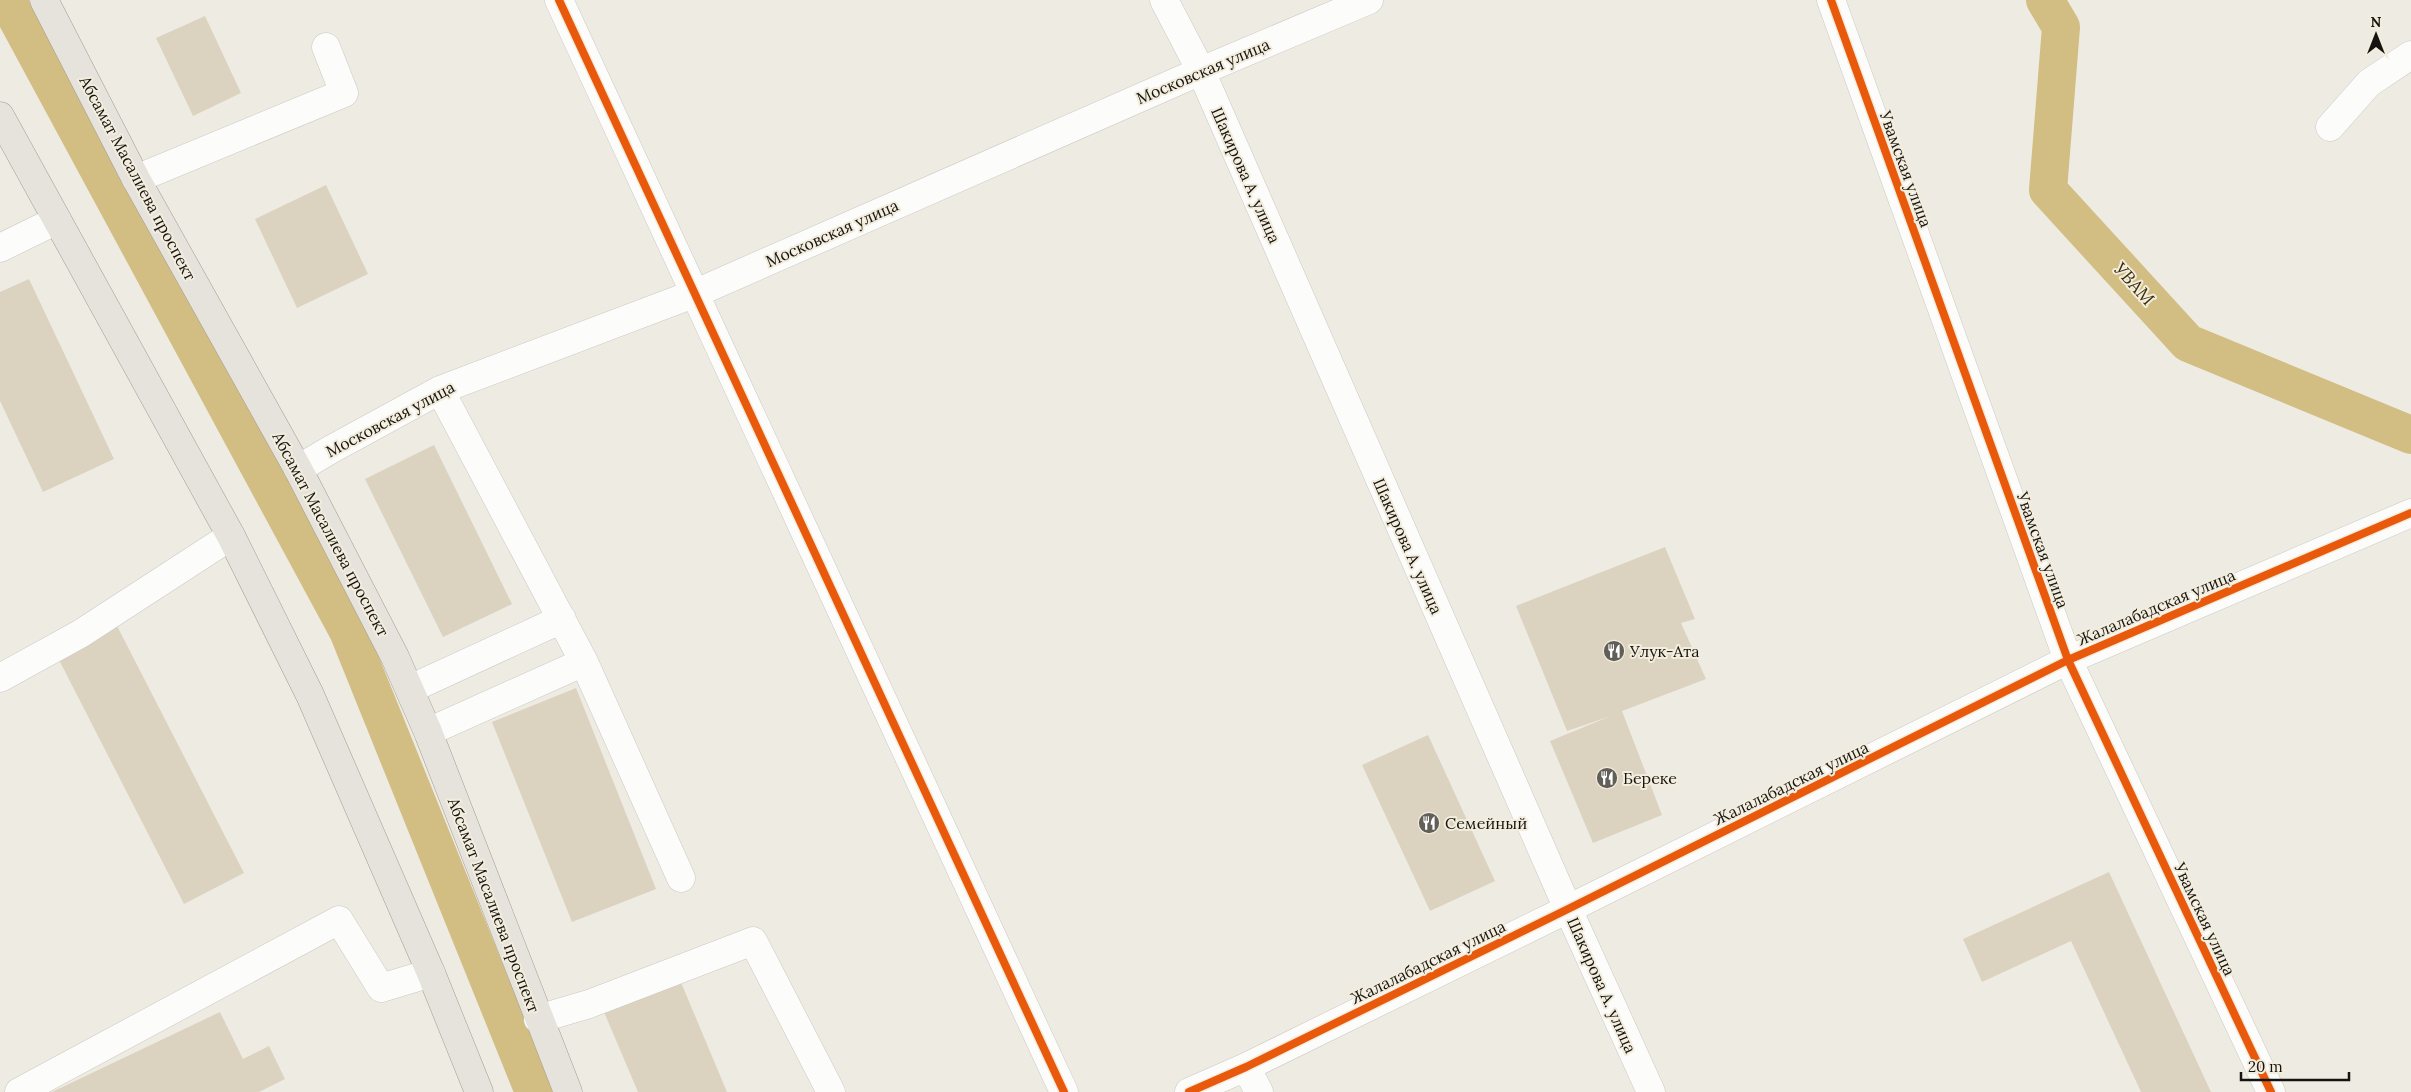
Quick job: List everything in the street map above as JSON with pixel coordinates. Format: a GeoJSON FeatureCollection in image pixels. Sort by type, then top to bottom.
{"type":"FeatureCollection","features":[{"type":"Feature","properties":{"kind":"main road","name":"Абсамат Масалиева проспект"},"geometry":{"type":"LineString","coordinates":[[44,0],[136,178],[298,469],[395,657],[428,732],[538,1020],[568,1092]]}},
{"type":"Feature","properties":{"kind":"main road"},"geometry":{"type":"LineString","coordinates":[[0,116],[231,536],[310,695],[431,973],[479,1092]]}},
{"type":"Feature","properties":{"kind":"street"},"geometry":{"type":"LineString","coordinates":[[559,0],[1064,1092]]}},
{"type":"Feature","properties":{"kind":"street","name":"Шакирова А. улица"},"geometry":{"type":"LineString","coordinates":[[1164,0],[1201,71],[1568,909],[1651,1092]]}},
{"type":"Feature","properties":{"kind":"street","name":"Московская улица"},"geometry":{"type":"LineString","coordinates":[[298,469],[440,390],[696,293],[1201,71],[1369,0]]}},
{"type":"Feature","properties":{"kind":"street","name":"Увамская улица"},"geometry":{"type":"LineString","coordinates":[[1831,0],[2068,660],[2271,1092]]}},
{"type":"Feature","properties":{"kind":"street"},"geometry":{"type":"LineString","coordinates":[[136,178],[344,93],[326,47]]}},
{"type":"Feature","properties":{"kind":"street"},"geometry":{"type":"LineString","coordinates":[[2330,127],[2369,82],[2411,56]]}},
{"type":"Feature","properties":{"kind":"street"},"geometry":{"type":"LineString","coordinates":[[0,248],[57,220]]}},
{"type":"Feature","properties":{"kind":"street"},"geometry":{"type":"LineString","coordinates":[[440,390],[584,662],[681,878]]}},
{"type":"Feature","properties":{"kind":"street","name":"Жалалабадская улица"},"geometry":{"type":"LineString","coordinates":[[1189,1092],[1246,1067],[1568,909],[2068,660],[2411,513]]}},
{"type":"Feature","properties":{"kind":"street"},"geometry":{"type":"LineString","coordinates":[[0,678],[80,634],[231,536]]}},
{"type":"Feature","properties":{"kind":"street"},"geometry":{"type":"LineString","coordinates":[[410,689],[562,619]]}},
{"type":"Feature","properties":{"kind":"street"},"geometry":{"type":"LineString","coordinates":[[428,732],[584,662]]}},
{"type":"Feature","properties":{"kind":"street"},"geometry":{"type":"LineString","coordinates":[[19,1092],[339,920],[381,988],[431,973]]}},
{"type":"Feature","properties":{"kind":"street"},"geometry":{"type":"LineString","coordinates":[[538,1020],[589,1004],[753,941],[832,1092]]}},
{"type":"Feature","properties":{"kind":"street"},"geometry":{"type":"LineString","coordinates":[[1246,1067],[1259,1092]]}},
{"type":"Feature","properties":{"kind":"building"},"geometry":{"type":"Polygon","coordinates":[[[205,16],[241,93],[193,116],[156,38],[205,16]]]}},
{"type":"Feature","properties":{"kind":"building"},"geometry":{"type":"Polygon","coordinates":[[[326,185],[368,274],[297,308],[255,219],[326,185]]]}},
{"type":"Feature","properties":{"kind":"building"},"geometry":{"type":"Polygon","coordinates":[[[29,279],[114,459],[43,492],[0,401],[0,292],[29,279]]]}},
{"type":"Feature","properties":{"kind":"building"},"geometry":{"type":"Polygon","coordinates":[[[434,445],[512,604],[443,637],[365,479],[434,445]]]}},
{"type":"Feature","properties":{"kind":"building","name":"Улук-Ата"},"geometry":{"type":"Polygon","coordinates":[[[1665,547],[1695,619],[1681,623],[1706,679],[1622,711],[1662,815],[1593,843],[1550,741],[1611,716],[1567,731],[1516,606],[1665,547]]]}},
{"type":"Feature","properties":{"kind":"building"},"geometry":{"type":"Polygon","coordinates":[[[115,622],[244,873],[184,904],[55,652],[115,622]]]}},
{"type":"Feature","properties":{"kind":"building"},"geometry":{"type":"Polygon","coordinates":[[[576,688],[656,889],[572,922],[492,722],[576,688]]]}},
{"type":"Feature","properties":{"kind":"building","name":"Семейный"},"geometry":{"type":"Polygon","coordinates":[[[1428,735],[1495,881],[1430,911],[1362,765],[1428,735]]]}},
{"type":"Feature","properties":{"kind":"building"},"geometry":{"type":"Polygon","coordinates":[[[2109,872],[2211,1092],[2141,1092],[2071,941],[1982,982],[1963,939],[2109,872]]]}},
{"type":"Feature","properties":{"kind":"building"},"geometry":{"type":"Polygon","coordinates":[[[680,980],[727,1092],[638,1092],[604,1012],[680,980]]]}},
{"type":"Feature","properties":{"kind":"building"},"geometry":{"type":"Polygon","coordinates":[[[220,1012],[243,1059],[269,1046],[285,1079],[259,1092],[52,1092],[220,1012]]]}},
{"type":"Feature","properties":{"kind":"waterway"},"geometry":{"type":"LineString","coordinates":[[7,0],[348,631],[534,1092]]}},
{"type":"Feature","properties":{"kind":"waterway","name":"УВАМ"},"geometry":{"type":"LineString","coordinates":[[2045,0],[2061,27],[2048,190],[2188,343],[2411,435]]}},
{"type":"Feature","properties":{"kind":"cycle path"},"geometry":{"type":"LineString","coordinates":[[559,0],[1064,1092]]}},
{"type":"Feature","properties":{"kind":"cycle path"},"geometry":{"type":"LineString","coordinates":[[1831,0],[2068,660],[2271,1092]]}},
{"type":"Feature","properties":{"kind":"cycle path"},"geometry":{"type":"LineString","coordinates":[[1189,1092],[1246,1067],[1568,909],[2068,660],[2411,513]]}},
{"type":"Feature","properties":{"kind":"place","name":"Улук-Ата"},"geometry":{"type":"Point","coordinates":[1614,651]}},
{"type":"Feature","properties":{"kind":"place","name":"Береке"},"geometry":{"type":"Point","coordinates":[1607,778]}},
{"type":"Feature","properties":{"kind":"place","name":"Семейный"},"geometry":{"type":"Point","coordinates":[1429,823]}}]}
